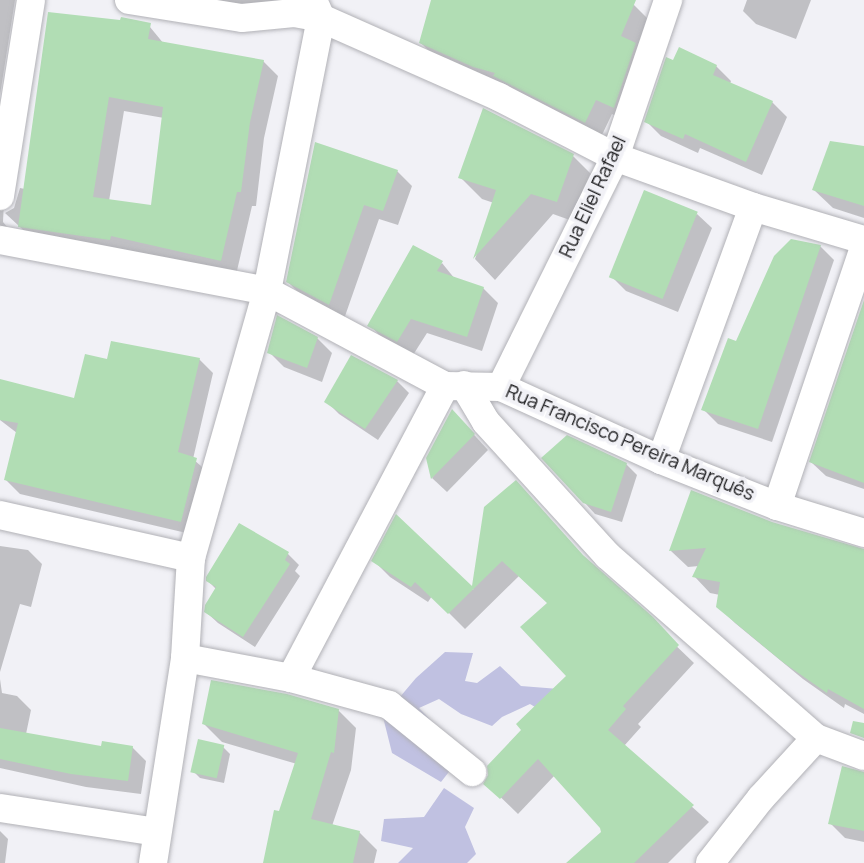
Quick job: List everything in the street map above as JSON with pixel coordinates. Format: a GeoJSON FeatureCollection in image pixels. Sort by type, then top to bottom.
{"type":"FeatureCollection","features":[{"type":"Feature","properties":{"kind":"street"},"geometry":{"type":"LineString","coordinates":[[0,196],[31,0]]}},
{"type":"Feature","properties":{"kind":"street"},"geometry":{"type":"LineString","coordinates":[[129,0],[242,19],[317,9],[499,97],[615,157],[752,206],[864,240]]}},
{"type":"Feature","properties":{"kind":"street","name":"Rua Eliel Rafael"},"geometry":{"type":"LineString","coordinates":[[501,387],[615,157],[668,0]]}},
{"type":"Feature","properties":{"kind":"street"},"geometry":{"type":"LineString","coordinates":[[153,863],[185,658],[191,558],[267,291],[317,9]]}},
{"type":"Feature","properties":{"kind":"street"},"geometry":{"type":"LineString","coordinates":[[661,460],[752,206]]}},
{"type":"Feature","properties":{"kind":"street","name":"Rua Francisco Pereira Marquês"},"geometry":{"type":"LineString","coordinates":[[0,240],[267,291],[455,385],[501,387],[661,460],[777,506],[864,533]]}},
{"type":"Feature","properties":{"kind":"street"},"geometry":{"type":"LineString","coordinates":[[777,506],[864,248]]}},
{"type":"Feature","properties":{"kind":"street"},"geometry":{"type":"LineString","coordinates":[[291,678],[455,385],[608,555],[816,738],[864,756]]}},
{"type":"Feature","properties":{"kind":"street"},"geometry":{"type":"LineString","coordinates":[[0,515],[191,558]]}},
{"type":"Feature","properties":{"kind":"street"},"geometry":{"type":"LineString","coordinates":[[185,658],[291,678],[390,705],[472,772]]}},
{"type":"Feature","properties":{"kind":"street"},"geometry":{"type":"LineString","coordinates":[[710,863],[761,798],[816,738]]}},
{"type":"Feature","properties":{"kind":"street"},"geometry":{"type":"LineString","coordinates":[[0,808],[156,832]]}},
{"type":"Feature","properties":{"kind":"shaded area"},"geometry":{"type":"Polygon","coordinates":[[[445,652],[473,653],[465,681],[477,683],[500,666],[521,686],[559,689],[575,731],[530,704],[502,717],[492,726],[461,714],[439,699],[419,708],[463,754],[441,782],[392,753],[383,717],[416,678],[445,652]]]}},
{"type":"Feature","properties":{"kind":"shaded area"},"geometry":{"type":"Polygon","coordinates":[[[444,788],[474,808],[465,827],[476,854],[467,863],[398,863],[413,848],[381,841],[384,819],[424,817],[444,788]]]}},
{"type":"Feature","properties":{"kind":"building"},"geometry":{"type":"Polygon","coordinates":[[[431,0],[636,0],[621,36],[636,43],[614,108],[596,100],[585,123],[493,76],[495,73],[473,67],[419,43],[431,0]]]}},
{"type":"Feature","properties":{"kind":"building"},"geometry":{"type":"Polygon","coordinates":[[[48,12],[120,20],[121,17],[151,23],[148,39],[264,60],[250,122],[241,192],[237,192],[221,261],[111,236],[110,240],[18,227],[48,12]],[[109,97],[93,197],[151,205],[163,107],[109,97]]]}},
{"type":"Feature","properties":{"kind":"building"},"geometry":{"type":"Polygon","coordinates":[[[679,47],[717,65],[713,75],[773,101],[746,162],[685,134],[683,139],[644,122],[666,57],[673,60],[679,47]]]}},
{"type":"Feature","properties":{"kind":"building"},"geometry":{"type":"Polygon","coordinates":[[[483,108],[574,154],[557,202],[531,194],[473,259],[496,190],[458,178],[483,108]]]}},
{"type":"Feature","properties":{"kind":"building"},"geometry":{"type":"Polygon","coordinates":[[[830,141],[864,146],[864,206],[812,190],[830,141]]]}},
{"type":"Feature","properties":{"kind":"building"},"geometry":{"type":"Polygon","coordinates":[[[315,142],[398,170],[383,211],[364,205],[329,305],[286,282],[315,142]]]}},
{"type":"Feature","properties":{"kind":"building"},"geometry":{"type":"Polygon","coordinates":[[[644,190],[698,212],[663,299],[609,277],[644,190]]]}},
{"type":"Feature","properties":{"kind":"building"},"geometry":{"type":"Polygon","coordinates":[[[791,239],[821,245],[758,429],[701,410],[728,338],[736,341],[774,256],[791,239]]]}},
{"type":"Feature","properties":{"kind":"building"},"geometry":{"type":"Polygon","coordinates":[[[413,245],[443,261],[437,271],[484,287],[467,337],[411,319],[397,342],[367,326],[413,245]]]}},
{"type":"Feature","properties":{"kind":"building"},"geometry":{"type":"Polygon","coordinates":[[[864,300],[864,483],[809,462],[864,300]]]}},
{"type":"Feature","properties":{"kind":"building"},"geometry":{"type":"Polygon","coordinates":[[[277,315],[318,337],[307,368],[267,353],[277,315]]]}},
{"type":"Feature","properties":{"kind":"building"},"geometry":{"type":"Polygon","coordinates":[[[111,341],[200,358],[178,452],[197,458],[181,522],[4,480],[18,423],[0,420],[0,379],[74,398],[85,354],[107,359],[111,341]]]}},
{"type":"Feature","properties":{"kind":"building"},"geometry":{"type":"Polygon","coordinates":[[[351,355],[398,380],[365,429],[324,402],[351,355]]]}},
{"type":"Feature","properties":{"kind":"building"},"geometry":{"type":"Polygon","coordinates":[[[452,409],[475,434],[431,479],[426,458],[452,409]]]}},
{"type":"Feature","properties":{"kind":"building"},"geometry":{"type":"Polygon","coordinates":[[[567,435],[627,463],[611,512],[583,503],[541,458],[567,435]]]}},
{"type":"Feature","properties":{"kind":"building"},"geometry":{"type":"Polygon","coordinates":[[[516,480],[583,555],[653,617],[679,645],[623,706],[626,709],[608,730],[694,805],[634,863],[566,863],[601,832],[600,828],[538,759],[500,799],[483,784],[488,775],[487,766],[521,730],[516,724],[566,676],[520,627],[547,603],[502,561],[448,614],[415,582],[411,587],[371,561],[396,514],[472,586],[484,507],[516,480]]]}},
{"type":"Feature","properties":{"kind":"building"},"geometry":{"type":"Polygon","coordinates":[[[691,490],[772,522],[864,549],[864,709],[828,689],[827,693],[784,663],[716,607],[720,582],[692,577],[706,548],[669,551],[691,490]]]}},
{"type":"Feature","properties":{"kind":"building"},"geometry":{"type":"Polygon","coordinates":[[[239,523],[289,552],[285,560],[290,564],[243,637],[204,612],[205,605],[216,587],[206,581],[206,577],[239,523]]]}},
{"type":"Feature","properties":{"kind":"building"},"geometry":{"type":"Polygon","coordinates":[[[211,680],[287,694],[339,709],[334,753],[331,752],[311,819],[360,831],[353,863],[263,863],[274,810],[279,811],[298,753],[202,724],[211,680]]]}},
{"type":"Feature","properties":{"kind":"building"},"geometry":{"type":"Polygon","coordinates":[[[853,721],[864,723],[864,738],[850,733],[853,721]]]}},
{"type":"Feature","properties":{"kind":"building"},"geometry":{"type":"Polygon","coordinates":[[[0,728],[101,746],[102,741],[133,746],[128,781],[71,774],[0,759],[0,728]]]}},
{"type":"Feature","properties":{"kind":"building"},"geometry":{"type":"Polygon","coordinates":[[[198,739],[224,745],[217,778],[190,772],[198,739]]]}},
{"type":"Feature","properties":{"kind":"building"},"geometry":{"type":"Polygon","coordinates":[[[842,766],[864,772],[864,831],[828,824],[842,766]]]}}]}
